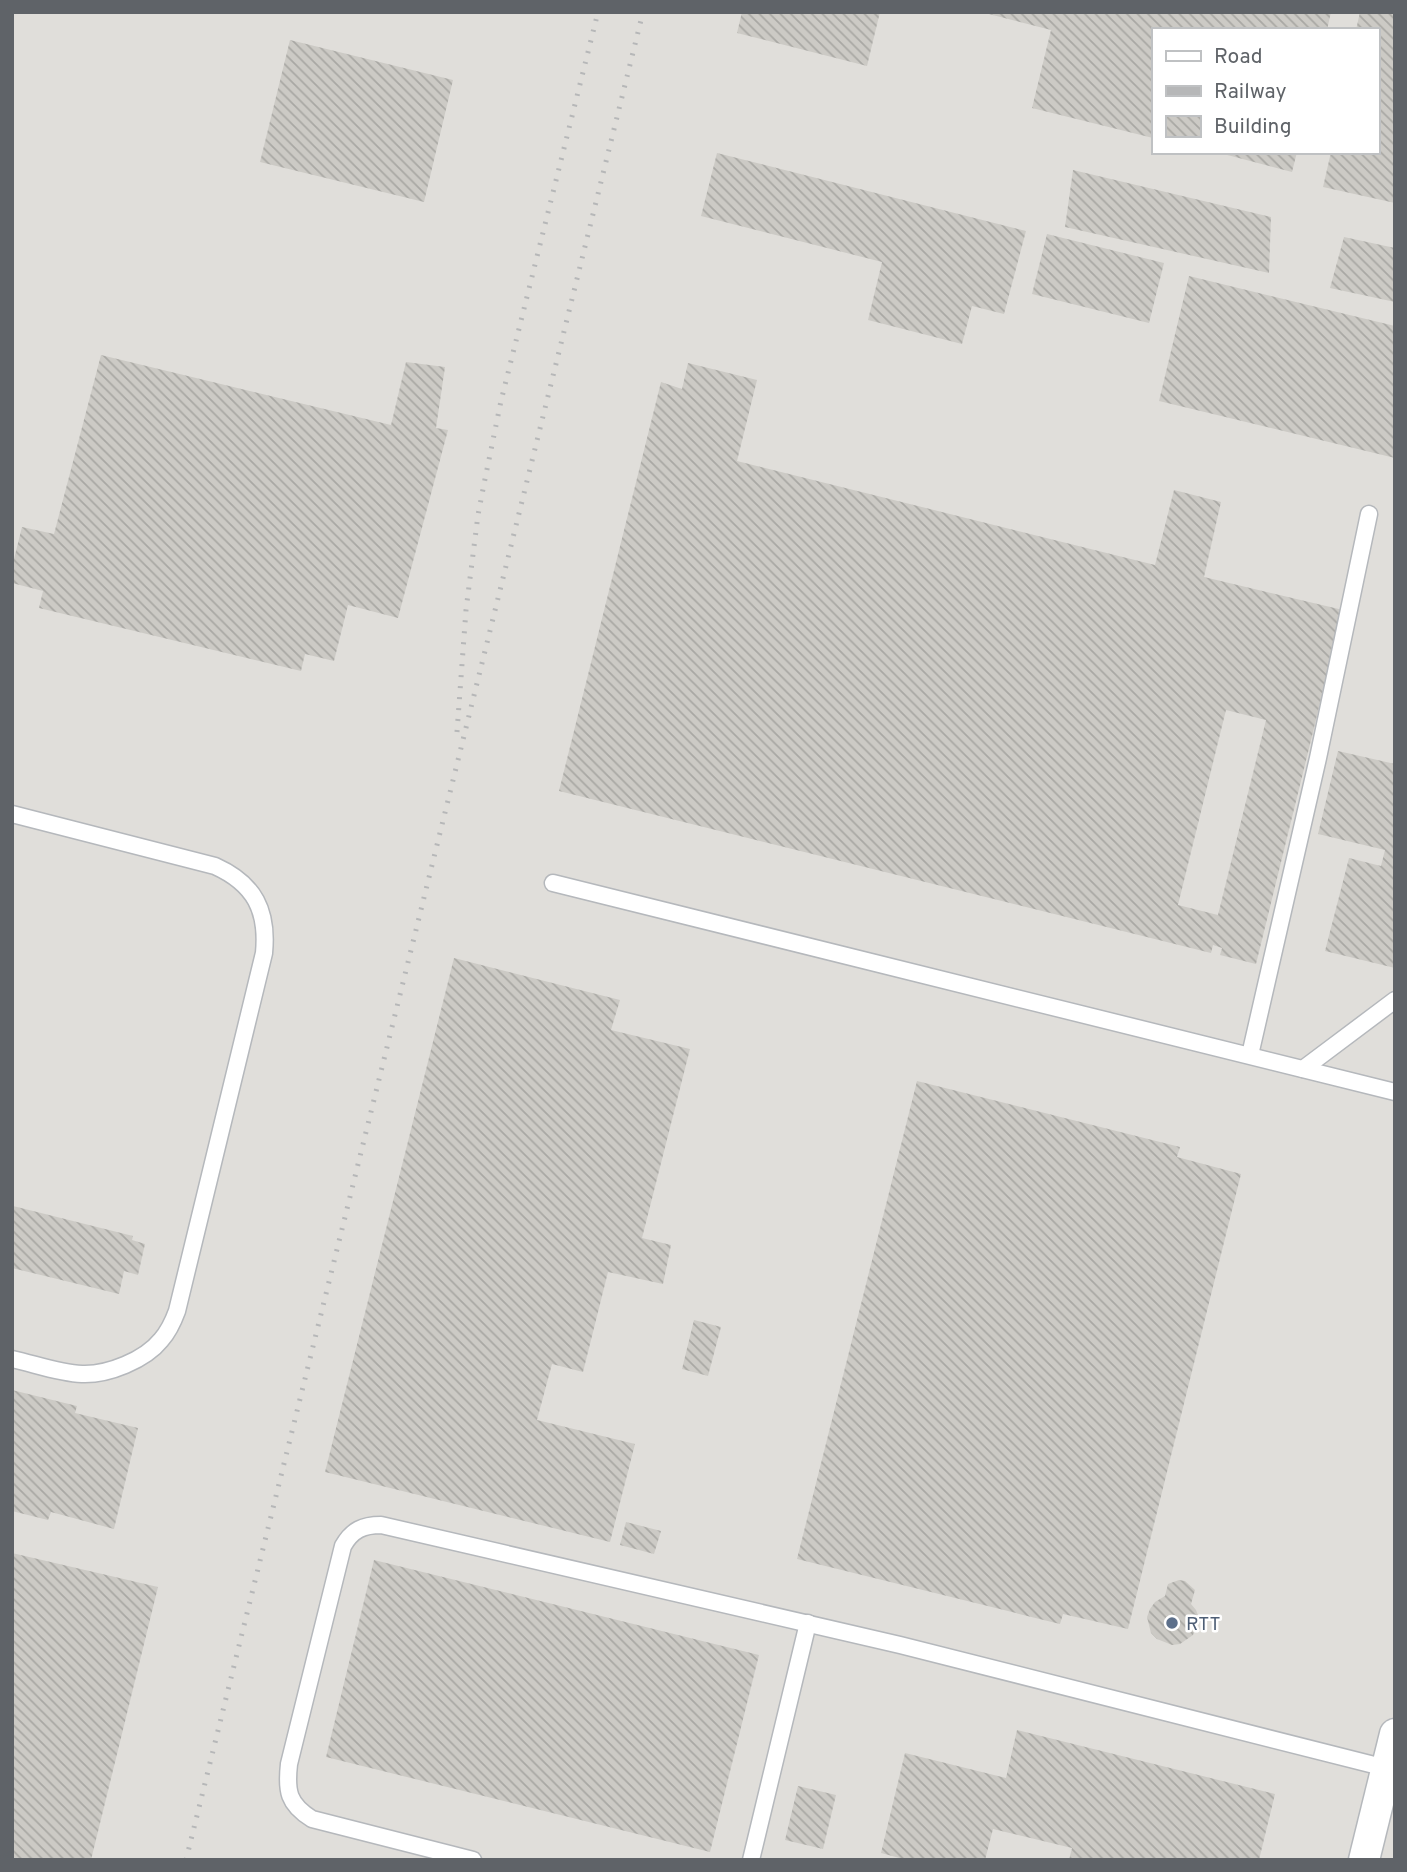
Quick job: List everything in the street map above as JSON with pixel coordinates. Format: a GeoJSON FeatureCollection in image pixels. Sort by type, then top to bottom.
{"type":"FeatureCollection","features":[{"type":"Feature","properties":{"kind":"street"},"geometry":{"type":"LineString","coordinates":[[1364,1860],[1395,1734]]}},
{"type":"Feature","properties":{"kind":"lane"},"geometry":{"type":"LineString","coordinates":[[1250,1055],[1318,758],[1369,514]]}},
{"type":"Feature","properties":{"kind":"lane"},"geometry":{"type":"LineString","coordinates":[[12,814],[234,874],[251,890],[261,911],[266,933],[264,953],[177,1311],[170,1328],[159,1343],[144,1354],[100,1372],[82,1374],[12,1359]]}},
{"type":"Feature","properties":{"kind":"lane"},"geometry":{"type":"LineString","coordinates":[[553,883],[1395,1092]]}},
{"type":"Feature","properties":{"kind":"lane"},"geometry":{"type":"LineString","coordinates":[[1303,1069],[1395,1000]]}},
{"type":"Feature","properties":{"kind":"lane"},"geometry":{"type":"LineString","coordinates":[[472,1860],[312,1819],[297,1810],[289,1794],[289,1764],[339,1560],[348,1537],[368,1525],[382,1525],[808,1623],[1387,1768]]}},
{"type":"Feature","properties":{"kind":"lane"},"geometry":{"type":"LineString","coordinates":[[751,1860],[808,1623]]}},
{"type":"Feature","properties":{"kind":"shaded area"},"geometry":{"type":"Polygon","coordinates":[[[12,12],[1395,12],[1395,1860],[12,1860],[12,12]]]}},
{"type":"Feature","properties":{"kind":"building"},"geometry":{"type":"Polygon","coordinates":[[[742,12],[880,12],[867,66],[737,33],[742,12]]]}},
{"type":"Feature","properties":{"kind":"building"},"geometry":{"type":"Polygon","coordinates":[[[981,12],[1331,12],[1327,28],[1152,28],[1152,138],[1032,108],[1051,30],[981,12]]]}},
{"type":"Feature","properties":{"kind":"building"},"geometry":{"type":"Polygon","coordinates":[[[1360,12],[1395,12],[1395,203],[1323,187],[1331,154],[1379,154],[1379,28],[1356,28],[1360,12]]]}},
{"type":"Feature","properties":{"kind":"building"},"geometry":{"type":"Polygon","coordinates":[[[290,40],[453,80],[424,202],[260,162],[290,40]]]}},
{"type":"Feature","properties":{"kind":"building"},"geometry":{"type":"Polygon","coordinates":[[[717,153],[1026,231],[1004,314],[972,306],[962,344],[868,320],[882,262],[701,216],[717,153]]]}},
{"type":"Feature","properties":{"kind":"building"},"geometry":{"type":"Polygon","coordinates":[[[1224,154],[1296,154],[1292,172],[1224,154]]]}},
{"type":"Feature","properties":{"kind":"building"},"geometry":{"type":"Polygon","coordinates":[[[1073,170],[1271,217],[1269,273],[1065,227],[1073,170]]]}},
{"type":"Feature","properties":{"kind":"building"},"geometry":{"type":"Polygon","coordinates":[[[1047,234],[1164,263],[1149,323],[1032,294],[1047,234]]]}},
{"type":"Feature","properties":{"kind":"building"},"geometry":{"type":"Polygon","coordinates":[[[1344,237],[1395,248],[1395,302],[1330,288],[1344,237]]]}},
{"type":"Feature","properties":{"kind":"building"},"geometry":{"type":"Polygon","coordinates":[[[1189,276],[1395,326],[1395,458],[1159,401],[1189,276]]]}},
{"type":"Feature","properties":{"kind":"building"},"geometry":{"type":"Polygon","coordinates":[[[101,355],[391,425],[406,362],[445,367],[436,428],[448,430],[398,618],[348,605],[334,661],[305,654],[301,671],[39,608],[43,591],[12,583],[12,567],[22,527],[54,534],[101,355]]]}},
{"type":"Feature","properties":{"kind":"building"},"geometry":{"type":"Polygon","coordinates":[[[688,363],[757,380],[737,461],[1155,565],[1174,490],[1221,502],[1204,577],[1343,610],[1256,964],[1220,955],[1222,948],[1213,945],[1211,953],[559,791],[661,382],[682,389],[688,363]],[[1226,710],[1178,905],[1218,915],[1266,720],[1226,710]]]}},
{"type":"Feature","properties":{"kind":"building"},"geometry":{"type":"Polygon","coordinates":[[[1338,751],[1395,764],[1395,968],[1325,951],[1349,858],[1381,866],[1385,850],[1318,834],[1338,751]]]}},
{"type":"Feature","properties":{"kind":"building"},"geometry":{"type":"Polygon","coordinates":[[[454,958],[620,1000],[611,1030],[690,1049],[642,1238],[671,1245],[663,1284],[608,1272],[583,1372],[552,1364],[537,1420],[635,1444],[610,1542],[325,1472],[454,958]]]}},
{"type":"Feature","properties":{"kind":"building"},"geometry":{"type":"Polygon","coordinates":[[[917,1081],[1180,1147],[1177,1157],[1241,1174],[1128,1629],[1063,1614],[1060,1624],[797,1559],[917,1081]]]}},
{"type":"Feature","properties":{"kind":"building"},"geometry":{"type":"Polygon","coordinates":[[[13,1206],[133,1236],[132,1240],[145,1244],[138,1275],[124,1271],[119,1294],[12,1268],[13,1206]]]}},
{"type":"Feature","properties":{"kind":"building"},"geometry":{"type":"Polygon","coordinates":[[[694,1320],[721,1327],[708,1376],[682,1369],[694,1320]]]}},
{"type":"Feature","properties":{"kind":"building"},"geometry":{"type":"Polygon","coordinates":[[[12,1390],[77,1406],[75,1413],[138,1428],[114,1529],[51,1512],[48,1520],[12,1511],[12,1390]]]}},
{"type":"Feature","properties":{"kind":"building"},"geometry":{"type":"Polygon","coordinates":[[[626,1522],[661,1531],[654,1554],[620,1545],[626,1522]]]}},
{"type":"Feature","properties":{"kind":"building"},"geometry":{"type":"Polygon","coordinates":[[[12,1553],[158,1587],[91,1860],[12,1860],[12,1553]]]}},
{"type":"Feature","properties":{"kind":"building"},"geometry":{"type":"Polygon","coordinates":[[[374,1560],[759,1655],[710,1852],[326,1757],[374,1560]]]}},
{"type":"Feature","properties":{"kind":"building"},"geometry":{"type":"Polygon","coordinates":[[[1185,1581],[1195,1590],[1191,1604],[1199,1618],[1193,1635],[1180,1644],[1172,1645],[1157,1639],[1151,1633],[1147,1617],[1155,1602],[1165,1596],[1168,1584],[1185,1581]]]}},
{"type":"Feature","properties":{"kind":"building"},"geometry":{"type":"Polygon","coordinates":[[[1017,1730],[1275,1794],[1259,1860],[1069,1860],[1072,1848],[993,1829],[985,1860],[907,1860],[881,1853],[905,1753],[1006,1778],[1017,1730]]]}},
{"type":"Feature","properties":{"kind":"building"},"geometry":{"type":"Polygon","coordinates":[[[798,1786],[836,1795],[823,1849],[785,1840],[798,1786]]]}},
{"type":"Feature","properties":{"kind":"railway"},"geometry":{"type":"LineString","coordinates":[[457,732],[466,610],[485,479],[501,401],[598,12]]}},
{"type":"Feature","properties":{"kind":"railway"},"geometry":{"type":"LineString","coordinates":[[186,1860],[643,12]]}},
{"type":"Feature","properties":{"kind":"place","name":"RTT"},"geometry":{"type":"Point","coordinates":[1172,1623]}}]}
